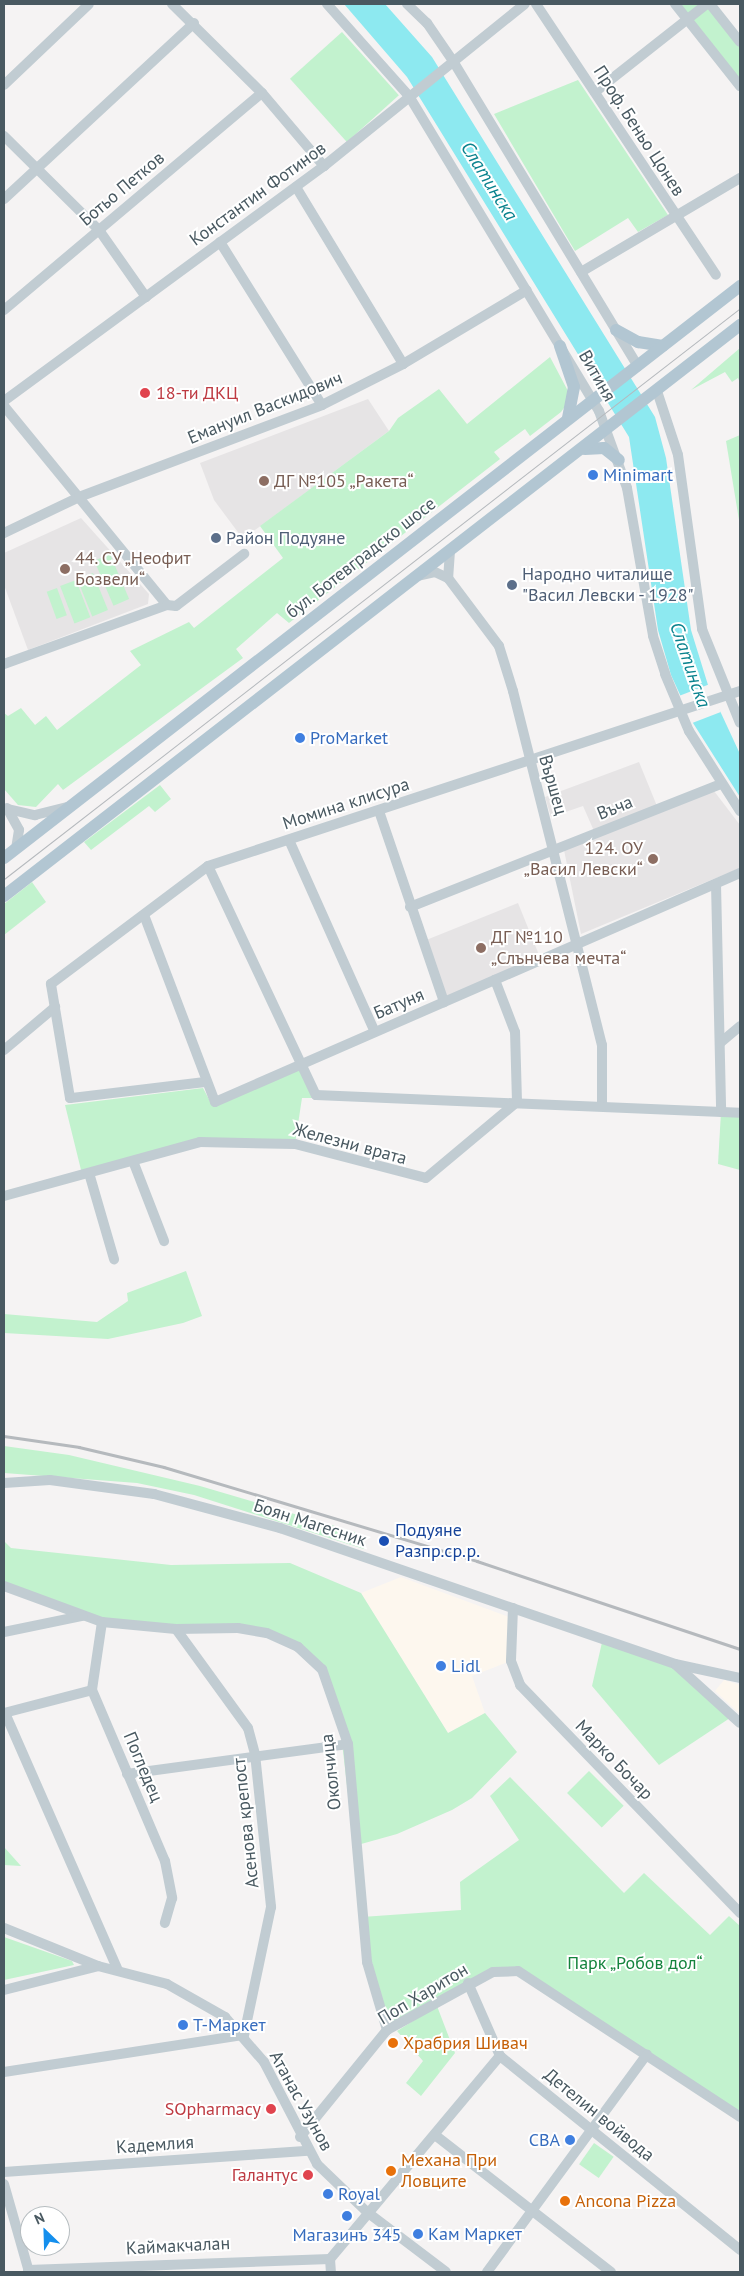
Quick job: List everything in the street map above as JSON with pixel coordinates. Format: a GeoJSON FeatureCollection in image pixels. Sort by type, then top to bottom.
{"type":"FeatureCollection","features":[{"type":"Feature","properties":{"kind":"main road","name":"бул. Ботевградско шосе"},"geometry":{"type":"LineString","coordinates":[[4,858],[740,286]]}},
{"type":"Feature","properties":{"kind":"main road"},"geometry":{"type":"LineString","coordinates":[[4,896],[608,430],[740,325]]}},
{"type":"Feature","properties":{"kind":"main road"},"geometry":{"type":"LineString","coordinates":[[616,330],[638,342],[663,346]]}},
{"type":"Feature","properties":{"kind":"main road"},"geometry":{"type":"LineString","coordinates":[[560,346],[576,397],[567,421]]}},
{"type":"Feature","properties":{"kind":"main road"},"geometry":{"type":"LineString","coordinates":[[578,452],[601,447],[619,460]]}},
{"type":"Feature","properties":{"kind":"street"},"geometry":{"type":"LineString","coordinates":[[4,85],[89,4]]}},
{"type":"Feature","properties":{"kind":"street"},"geometry":{"type":"LineString","coordinates":[[172,4],[194,23],[262,93],[324,166]]}},
{"type":"Feature","properties":{"kind":"street","name":"Витиня"},"geometry":{"type":"LineString","coordinates":[[327,4],[411,94],[593,400],[608,430],[619,460],[653,636],[681,709],[720,784],[740,811]]}},
{"type":"Feature","properties":{"kind":"street"},"geometry":{"type":"LineString","coordinates":[[407,4],[427,23],[453,61],[638,366]]}},
{"type":"Feature","properties":{"kind":"street","name":"Константин Фотинов"},"geometry":{"type":"LineString","coordinates":[[4,402],[324,166],[442,69],[526,4]]}},
{"type":"Feature","properties":{"kind":"street","name":"Проф. Беньо Цонев"},"geometry":{"type":"LineString","coordinates":[[536,4],[675,216],[716,275]]}},
{"type":"Feature","properties":{"kind":"street"},"geometry":{"type":"LineString","coordinates":[[675,4],[740,86]]}},
{"type":"Feature","properties":{"kind":"street"},"geometry":{"type":"LineString","coordinates":[[595,92],[708,4],[740,42]]}},
{"type":"Feature","properties":{"kind":"street"},"geometry":{"type":"LineString","coordinates":[[4,199],[194,23]]}},
{"type":"Feature","properties":{"kind":"street","name":"Ботьо Петков"},"geometry":{"type":"LineString","coordinates":[[5,305],[99,230],[262,93]]}},
{"type":"Feature","properties":{"kind":"street"},"geometry":{"type":"LineString","coordinates":[[4,136],[99,230],[146,297]]}},
{"type":"Feature","properties":{"kind":"street"},"geometry":{"type":"LineString","coordinates":[[581,272],[740,178]]}},
{"type":"Feature","properties":{"kind":"street"},"geometry":{"type":"LineString","coordinates":[[296,187],[403,364]]}},
{"type":"Feature","properties":{"kind":"street"},"geometry":{"type":"LineString","coordinates":[[220,242],[322,405]]}},
{"type":"Feature","properties":{"kind":"street","name":"Емануил Васкидович"},"geometry":{"type":"LineString","coordinates":[[4,533],[79,497],[322,405],[403,364],[526,290]]}},
{"type":"Feature","properties":{"kind":"street"},"geometry":{"type":"LineString","coordinates":[[657,391],[678,455],[702,629],[721,695],[740,723]]}},
{"type":"Feature","properties":{"kind":"street"},"geometry":{"type":"LineString","coordinates":[[4,406],[167,605]]}},
{"type":"Feature","properties":{"kind":"street"},"geometry":{"type":"LineString","coordinates":[[417,576],[435,572],[448,578],[450,551]]}},
{"type":"Feature","properties":{"kind":"street"},"geometry":{"type":"LineString","coordinates":[[4,664],[167,605],[180,604],[244,554]]}},
{"type":"Feature","properties":{"kind":"street","name":"Вършец"},"geometry":{"type":"LineString","coordinates":[[448,578],[499,646],[528,760],[554,850],[602,1045],[602,1106]]}},
{"type":"Feature","properties":{"kind":"street","name":"Момина клисура"},"geometry":{"type":"LineString","coordinates":[[55,1007],[51,984],[208,866],[740,690]]}},
{"type":"Feature","properties":{"kind":"street","name":"Въча"},"geometry":{"type":"LineString","coordinates":[[410,907],[720,784]]}},
{"type":"Feature","properties":{"kind":"street"},"geometry":{"type":"LineString","coordinates":[[6,807],[36,815],[70,806]]}},
{"type":"Feature","properties":{"kind":"street"},"geometry":{"type":"LineString","coordinates":[[6,807],[19,830],[16,848]]}},
{"type":"Feature","properties":{"kind":"street"},"geometry":{"type":"LineString","coordinates":[[379,811],[410,907],[444,1002]]}},
{"type":"Feature","properties":{"kind":"street"},"geometry":{"type":"LineString","coordinates":[[289,840],[375,1032]]}},
{"type":"Feature","properties":{"kind":"street"},"geometry":{"type":"LineString","coordinates":[[208,866],[316,1095],[517,1102],[740,1113]]}},
{"type":"Feature","properties":{"kind":"street","name":"Батуня"},"geometry":{"type":"LineString","coordinates":[[205,1082],[215,1102],[740,873]]}},
{"type":"Feature","properties":{"kind":"street"},"geometry":{"type":"LineString","coordinates":[[716,884],[721,1112]]}},
{"type":"Feature","properties":{"kind":"street"},"geometry":{"type":"LineString","coordinates":[[55,1007],[70,1098],[205,1082],[144,915]]}},
{"type":"Feature","properties":{"kind":"street"},"geometry":{"type":"LineString","coordinates":[[495,980],[515,1032],[517,1102]]}},
{"type":"Feature","properties":{"kind":"street"},"geometry":{"type":"LineString","coordinates":[[4,1050],[55,1007]]}},
{"type":"Feature","properties":{"kind":"street"},"geometry":{"type":"LineString","coordinates":[[720,1043],[740,1026]]}},
{"type":"Feature","properties":{"kind":"street","name":"Железни врата"},"geometry":{"type":"LineString","coordinates":[[4,1196],[200,1142],[295,1144],[426,1178],[517,1102]]}},
{"type":"Feature","properties":{"kind":"street"},"geometry":{"type":"LineString","coordinates":[[133,1161],[164,1241]]}},
{"type":"Feature","properties":{"kind":"street"},"geometry":{"type":"LineString","coordinates":[[89,1172],[114,1260]]}},
{"type":"Feature","properties":{"kind":"street","name":"Боян Магесник"},"geometry":{"type":"LineString","coordinates":[[4,1483],[50,1480],[154,1494],[280,1528],[675,1664],[740,1678]]}},
{"type":"Feature","properties":{"kind":"street"},"geometry":{"type":"LineString","coordinates":[[4,1586],[102,1622],[176,1629]]}},
{"type":"Feature","properties":{"kind":"street","name":"Марко Бочар"},"geometry":{"type":"LineString","coordinates":[[513,1608],[511,1661],[520,1685],[739,1909]]}},
{"type":"Feature","properties":{"kind":"street"},"geometry":{"type":"LineString","coordinates":[[4,1632],[83,1616]]}},
{"type":"Feature","properties":{"kind":"street"},"geometry":{"type":"LineString","coordinates":[[102,1622],[92,1690],[4,1713],[118,1970]]}},
{"type":"Feature","properties":{"kind":"street","name":"Околчица"},"geometry":{"type":"LineString","coordinates":[[176,1629],[238,1628],[284,1639],[298,1647],[330,1682],[348,1744],[367,1962],[387,2030]]}},
{"type":"Feature","properties":{"kind":"street","name":"Асенова крепост"},"geometry":{"type":"LineString","coordinates":[[176,1629],[248,1728],[255,1754],[271,1906],[244,2035]]}},
{"type":"Feature","properties":{"kind":"street"},"geometry":{"type":"LineString","coordinates":[[675,1664],[740,1723]]}},
{"type":"Feature","properties":{"kind":"street","name":"Погледец"},"geometry":{"type":"LineString","coordinates":[[92,1690],[165,1861],[172,1898],[165,1923]]}},
{"type":"Feature","properties":{"kind":"street"},"geometry":{"type":"LineString","coordinates":[[127,1774],[255,1754],[348,1744]]}},
{"type":"Feature","properties":{"kind":"street","name":"Атанас Узунов"},"geometry":{"type":"LineString","coordinates":[[4,1928],[98,1966],[167,1984],[224,2017],[244,2035],[276,2083],[308,2151],[367,2212],[446,2272]]}},
{"type":"Feature","properties":{"kind":"street"},"geometry":{"type":"LineString","coordinates":[[4,1990],[98,1966]]}},
{"type":"Feature","properties":{"kind":"street","name":"Поп Харитон"},"geometry":{"type":"LineString","coordinates":[[300,2137],[387,2030],[468,1983],[493,1972],[518,1971],[647,2054]]}},
{"type":"Feature","properties":{"kind":"street","name":"Детелин войвода"},"geometry":{"type":"LineString","coordinates":[[468,1983],[500,2056],[740,2250]]}},
{"type":"Feature","properties":{"kind":"street"},"geometry":{"type":"LineString","coordinates":[[4,2072],[244,2035]]}},
{"type":"Feature","properties":{"kind":"street"},"geometry":{"type":"LineString","coordinates":[[487,2272],[647,2054],[740,2117]]}},
{"type":"Feature","properties":{"kind":"street"},"geometry":{"type":"LineString","coordinates":[[331,2272],[330,2259],[367,2212],[435,2135],[500,2056]]}},
{"type":"Feature","properties":{"kind":"street"},"geometry":{"type":"LineString","coordinates":[[435,2135],[611,2272]]}},
{"type":"Feature","properties":{"kind":"street","name":"Кадемлия"},"geometry":{"type":"LineString","coordinates":[[4,2172],[308,2151]]}},
{"type":"Feature","properties":{"kind":"street"},"geometry":{"type":"LineString","coordinates":[[4,2184],[28,2271]]}},
{"type":"Feature","properties":{"kind":"street","name":"Каймакчалан"},"geometry":{"type":"LineString","coordinates":[[28,2271],[330,2259]]}},
{"type":"Feature","properties":{"kind":"shaded area","name":"ДГ №105 „Ракета“"},"geometry":{"type":"Polygon","coordinates":[[[368,399],[389,431],[243,539],[214,500],[200,463],[368,399]]]}},
{"type":"Feature","properties":{"kind":"shaded area","name":"44. СУ „Неофит Бозвели“"},"geometry":{"type":"Polygon","coordinates":[[[81,518],[149,594],[148,604],[28,650],[4,585],[4,553],[81,518]]]}},
{"type":"Feature","properties":{"kind":"shaded area"},"geometry":{"type":"Polygon","coordinates":[[[639,762],[657,806],[594,831],[583,806],[551,817],[545,797],[639,762]]]}},
{"type":"Feature","properties":{"kind":"shaded area","name":"124. ОУ „Васил Левски“"},"geometry":{"type":"Polygon","coordinates":[[[714,791],[740,825],[740,868],[581,934],[564,850],[714,791]]]}},
{"type":"Feature","properties":{"kind":"shaded area","name":"ДГ №110 „Слънчева мечта“"},"geometry":{"type":"Polygon","coordinates":[[[518,903],[541,960],[445,998],[423,942],[518,903]]]}},
{"type":"Feature","properties":{"kind":"shaded area"},"geometry":{"type":"Polygon","coordinates":[[[401,1577],[509,1617],[508,1662],[472,1676],[485,1713],[448,1733],[361,1593],[401,1577]]]}},
{"type":"Feature","properties":{"kind":"shaded area"},"geometry":{"type":"Polygon","coordinates":[[[724,1680],[740,1685],[740,1714],[715,1691],[724,1680]]]}},
{"type":"Feature","properties":{"kind":"green space"},"geometry":{"type":"Polygon","coordinates":[[[675,4],[710,4],[740,42],[740,86],[675,4]]]}},
{"type":"Feature","properties":{"kind":"green space"},"geometry":{"type":"Polygon","coordinates":[[[342,32],[399,95],[347,142],[290,79],[342,32]]]}},
{"type":"Feature","properties":{"kind":"green space"},"geometry":{"type":"Polygon","coordinates":[[[578,80],[668,215],[638,232],[628,218],[575,251],[494,114],[578,80]]]}},
{"type":"Feature","properties":{"kind":"green space"},"geometry":{"type":"Polygon","coordinates":[[[740,348],[740,383],[738,378],[732,382],[725,372],[691,390],[740,348]]]}},
{"type":"Feature","properties":{"kind":"green space"},"geometry":{"type":"Polygon","coordinates":[[[550,357],[568,391],[569,401],[561,412],[530,436],[525,429],[494,452],[500,459],[289,623],[277,613],[236,649],[243,658],[63,790],[58,784],[36,807],[18,805],[4,789],[4,713],[8,716],[21,708],[35,725],[46,716],[57,730],[141,665],[130,651],[189,622],[194,628],[283,558],[260,526],[389,431],[398,418],[439,389],[467,424],[550,357]]]}},
{"type":"Feature","properties":{"kind":"green space"},"geometry":{"type":"Polygon","coordinates":[[[740,435],[740,519],[739,520],[726,441],[740,435]]]}},
{"type":"Feature","properties":{"kind":"green space"},"geometry":{"type":"Polygon","coordinates":[[[110,554],[129,599],[113,606],[94,561],[110,554]]]}},
{"type":"Feature","properties":{"kind":"green space"},"geometry":{"type":"Polygon","coordinates":[[[93,573],[108,610],[92,616],[77,579],[93,573]]]}},
{"type":"Feature","properties":{"kind":"green space"},"geometry":{"type":"Polygon","coordinates":[[[76,580],[90,617],[74,623],[60,586],[76,580]]]}},
{"type":"Feature","properties":{"kind":"green space"},"geometry":{"type":"Polygon","coordinates":[[[57,588],[67,615],[57,619],[47,592],[57,588]]]}},
{"type":"Feature","properties":{"kind":"green space"},"geometry":{"type":"Polygon","coordinates":[[[160,785],[171,799],[155,812],[149,806],[91,850],[84,842],[160,785]]]}},
{"type":"Feature","properties":{"kind":"green space"},"geometry":{"type":"Polygon","coordinates":[[[32,882],[46,902],[4,935],[4,904],[32,882]]]}},
{"type":"Feature","properties":{"kind":"green space"},"geometry":{"type":"Polygon","coordinates":[[[298,1067],[313,1098],[302,1098],[295,1144],[200,1142],[82,1174],[65,1105],[203,1088],[212,1105],[298,1067]]]}},
{"type":"Feature","properties":{"kind":"green space"},"geometry":{"type":"Polygon","coordinates":[[[721,1112],[740,1113],[740,1170],[718,1164],[721,1112]]]}},
{"type":"Feature","properties":{"kind":"green space"},"geometry":{"type":"Polygon","coordinates":[[[186,1271],[202,1316],[183,1323],[108,1339],[4,1333],[4,1314],[97,1322],[128,1301],[127,1293],[186,1271]]]}},
{"type":"Feature","properties":{"kind":"green space"},"geometry":{"type":"Polygon","coordinates":[[[4,1446],[69,1455],[200,1486],[355,1532],[353,1538],[365,1543],[364,1549],[194,1495],[137,1483],[4,1473],[4,1446]]]}},
{"type":"Feature","properties":{"kind":"green space"},"geometry":{"type":"Polygon","coordinates":[[[4,1541],[11,1548],[171,1565],[290,1563],[361,1593],[448,1733],[485,1713],[517,1752],[472,1798],[452,1810],[397,1834],[354,1846],[338,1708],[311,1657],[267,1633],[102,1622],[4,1586],[4,1541]]]}},
{"type":"Feature","properties":{"kind":"green space"},"geometry":{"type":"Polygon","coordinates":[[[603,1638],[675,1664],[733,1716],[659,1765],[592,1686],[603,1638]]]}},
{"type":"Feature","properties":{"kind":"green space"},"geometry":{"type":"Polygon","coordinates":[[[589,1771],[624,1806],[602,1828],[567,1793],[589,1771]]]}},
{"type":"Feature","properties":{"kind":"green space","name":"Парк „Робов дол“"},"geometry":{"type":"Polygon","coordinates":[[[510,1777],[624,1893],[644,1873],[710,1935],[729,1916],[740,1926],[740,2117],[518,1971],[493,1972],[387,2030],[362,1917],[461,1910],[460,1882],[519,1840],[490,1796],[510,1777]]]}},
{"type":"Feature","properties":{"kind":"green space"},"geometry":{"type":"Polygon","coordinates":[[[4,1847],[21,1866],[4,1865],[4,1847]]]}},
{"type":"Feature","properties":{"kind":"green space"},"geometry":{"type":"Polygon","coordinates":[[[4,1937],[72,1961],[74,1965],[4,1980],[4,1937]]]}},
{"type":"Feature","properties":{"kind":"green space"},"geometry":{"type":"Polygon","coordinates":[[[437,2006],[455,2053],[421,2096],[406,2083],[423,2061],[397,2031],[437,2006]]]}},
{"type":"Feature","properties":{"kind":"green space"},"geometry":{"type":"Polygon","coordinates":[[[594,2143],[614,2157],[599,2178],[579,2164],[594,2143]]]}},
{"type":"Feature","properties":{"kind":"water","name":"Слатинска"},"geometry":{"type":"Polygon","coordinates":[[[344,4],[385,4],[432,57],[655,417],[666,458],[691,630],[708,685],[740,754],[740,797],[693,723],[671,675],[658,630],[629,437],[407,77],[344,4]]]}},
{"type":"Feature","properties":{"kind":"pier"},"geometry":{"type":"Polygon","coordinates":[[[710,684],[721,712],[689,724],[678,696],[710,684]]]}},
{"type":"Feature","properties":{"kind":"tram line"},"geometry":{"type":"LineString","coordinates":[[4,879],[740,308]]}},
{"type":"Feature","properties":{"kind":"railway"},"geometry":{"type":"LineString","coordinates":[[4,1436],[79,1447],[164,1467],[477,1561],[740,1649]]}},
{"type":"Feature","properties":{"kind":"place","name":"18-ти ДКЦ"},"geometry":{"type":"Point","coordinates":[145,393]}},
{"type":"Feature","properties":{"kind":"place","name":"Minimart"},"geometry":{"type":"Point","coordinates":[593,475]}},
{"type":"Feature","properties":{"kind":"place","name":"ДГ №105 „Ракета“"},"geometry":{"type":"Point","coordinates":[264,481]}},
{"type":"Feature","properties":{"kind":"place","name":"Район Подуяне"},"geometry":{"type":"Point","coordinates":[216,538]}},
{"type":"Feature","properties":{"kind":"place","name":"44. СУ „Неофит Бозвели“"},"geometry":{"type":"Point","coordinates":[65,569]}},
{"type":"Feature","properties":{"kind":"place","name":"Народно читалище \"Васил Левски - 1928\""},"geometry":{"type":"Point","coordinates":[512,585]}},
{"type":"Feature","properties":{"kind":"place","name":"ProMarket"},"geometry":{"type":"Point","coordinates":[300,738]}},
{"type":"Feature","properties":{"kind":"place","name":"124. ОУ „Васил Левски“"},"geometry":{"type":"Point","coordinates":[653,859]}},
{"type":"Feature","properties":{"kind":"place","name":"ДГ №110 „Слънчева мечта“"},"geometry":{"type":"Point","coordinates":[481,948]}},
{"type":"Feature","properties":{"kind":"place","name":"Подуяне Разпр.ср.р."},"geometry":{"type":"Point","coordinates":[384,1541]}},
{"type":"Feature","properties":{"kind":"place","name":"Lidl"},"geometry":{"type":"Point","coordinates":[441,1666]}},
{"type":"Feature","properties":{"kind":"place","name":"Т-Маркет"},"geometry":{"type":"Point","coordinates":[183,2025]}},
{"type":"Feature","properties":{"kind":"place","name":"Храбрия Шивач"},"geometry":{"type":"Point","coordinates":[393,2043]}},
{"type":"Feature","properties":{"kind":"place","name":"SOpharmacy"},"geometry":{"type":"Point","coordinates":[271,2109]}},
{"type":"Feature","properties":{"kind":"place","name":"CBA"},"geometry":{"type":"Point","coordinates":[570,2140]}},
{"type":"Feature","properties":{"kind":"place","name":"Механа При Ловците"},"geometry":{"type":"Point","coordinates":[391,2171]}},
{"type":"Feature","properties":{"kind":"place","name":"Галантус"},"geometry":{"type":"Point","coordinates":[308,2175]}},
{"type":"Feature","properties":{"kind":"place","name":"Royal"},"geometry":{"type":"Point","coordinates":[328,2194]}},
{"type":"Feature","properties":{"kind":"place","name":"Ancona Pizza"},"geometry":{"type":"Point","coordinates":[565,2201]}},
{"type":"Feature","properties":{"kind":"place","name":"Магазинъ 345"},"geometry":{"type":"Point","coordinates":[347,2216]}},
{"type":"Feature","properties":{"kind":"place","name":"Кам Маркет"},"geometry":{"type":"Point","coordinates":[418,2234]}}]}
